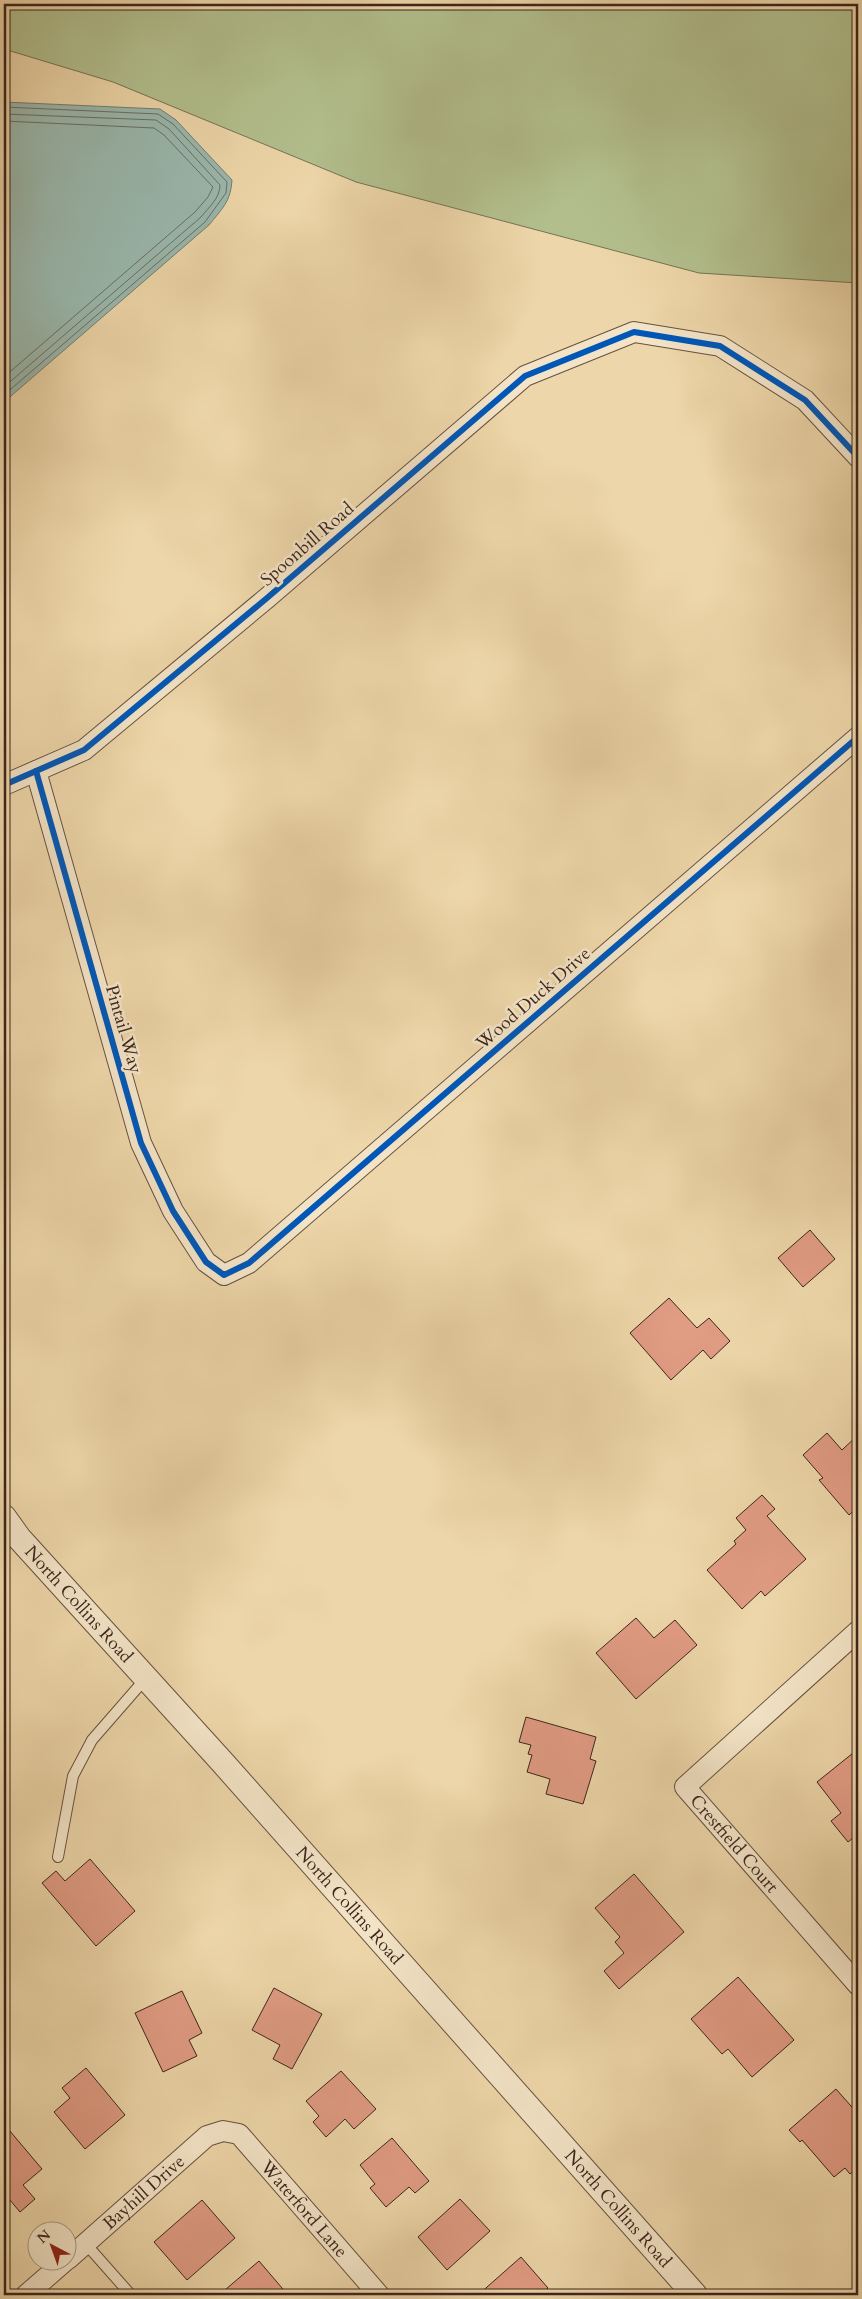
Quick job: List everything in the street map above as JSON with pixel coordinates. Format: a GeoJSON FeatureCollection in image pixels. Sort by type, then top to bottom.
{"type":"FeatureCollection","features":[{"type":"Feature","properties":{"kind":"street","name":"Spoonbill Road"},"geometry":{"type":"LineString","coordinates":[[4,785],[84,750],[260,604],[525,376],[634,332],[720,346],[805,400],[858,457]]}},
{"type":"Feature","properties":{"kind":"street","name":"Wood Duck Drive"},"geometry":{"type":"LineString","coordinates":[[224,1275],[249,1263],[858,737]]}},
{"type":"Feature","properties":{"kind":"street","name":"Pintail Way"},"geometry":{"type":"LineString","coordinates":[[36,771],[141,1143],[173,1211],[206,1262],[224,1275]]}},
{"type":"Feature","properties":{"kind":"street","name":"North Collins Road"},"geometry":{"type":"LineString","coordinates":[[4,1517],[19,1538],[146,1678],[694,2295]]}},
{"type":"Feature","properties":{"kind":"street","name":"Crestfield Court"},"geometry":{"type":"LineString","coordinates":[[858,1631],[685,1788],[858,1985]]}},
{"type":"Feature","properties":{"kind":"street","name":"Bayhill Drive"},"geometry":{"type":"LineString","coordinates":[[78,2249],[207,2136],[223,2131]]}},
{"type":"Feature","properties":{"kind":"street","name":"Waterford Lane"},"geometry":{"type":"LineString","coordinates":[[223,2131],[238,2134],[379,2295]]}},
{"type":"Feature","properties":{"kind":"street"},"geometry":{"type":"LineString","coordinates":[[26,2295],[52,2272]]}},
{"type":"Feature","properties":{"kind":"lane"},"geometry":{"type":"LineString","coordinates":[[58,1857],[73,1776],[92,1740],[146,1678]]}},
{"type":"Feature","properties":{"kind":"lane"},"geometry":{"type":"LineString","coordinates":[[85,2243],[131,2295]]}},
{"type":"Feature","properties":{"kind":"green space"},"geometry":{"type":"Polygon","coordinates":[[[4,4],[858,4],[858,283],[699,273],[356,182],[113,82],[4,49],[4,4]]]}},
{"type":"Feature","properties":{"kind":"water"},"geometry":{"type":"Polygon","coordinates":[[[4,102],[160,109],[176,120],[232,180],[228,199],[209,225],[4,402],[4,102]]]}},
{"type":"Feature","properties":{"kind":"building"},"geometry":{"type":"Polygon","coordinates":[[[810,1230],[835,1259],[803,1287],[778,1258],[810,1230]]]}},
{"type":"Feature","properties":{"kind":"building"},"geometry":{"type":"Polygon","coordinates":[[[669,1298],[697,1328],[709,1318],[730,1341],[711,1359],[703,1350],[671,1380],[630,1333],[669,1298]]]}},
{"type":"Feature","properties":{"kind":"building"},"geometry":{"type":"Polygon","coordinates":[[[827,1433],[842,1450],[858,1435],[858,1507],[849,1515],[819,1480],[823,1478],[803,1455],[827,1433]]]}},
{"type":"Feature","properties":{"kind":"building"},"geometry":{"type":"Polygon","coordinates":[[[762,1495],[775,1509],[767,1516],[806,1559],[765,1596],[761,1591],[742,1609],[707,1570],[736,1544],[734,1541],[746,1530],[736,1518],[762,1495]]]}},
{"type":"Feature","properties":{"kind":"building"},"geometry":{"type":"Polygon","coordinates":[[[636,1618],[654,1638],[675,1620],[697,1645],[636,1699],[596,1653],[636,1618]]]}},
{"type":"Feature","properties":{"kind":"building"},"geometry":{"type":"Polygon","coordinates":[[[526,1717],[596,1737],[590,1759],[596,1761],[583,1804],[546,1794],[550,1779],[527,1772],[532,1755],[528,1754],[531,1745],[519,1742],[526,1717]]]}},
{"type":"Feature","properties":{"kind":"building"},"geometry":{"type":"Polygon","coordinates":[[[858,1749],[858,1834],[848,1842],[831,1821],[841,1813],[817,1782],[858,1749]]]}},
{"type":"Feature","properties":{"kind":"building"},"geometry":{"type":"Polygon","coordinates":[[[90,1859],[135,1911],[96,1946],[42,1883],[56,1871],[65,1881],[90,1859]]]}},
{"type":"Feature","properties":{"kind":"building"},"geometry":{"type":"Polygon","coordinates":[[[634,1874],[684,1932],[619,1989],[604,1971],[624,1953],[615,1942],[620,1937],[595,1908],[634,1874]]]}},
{"type":"Feature","properties":{"kind":"building"},"geometry":{"type":"Polygon","coordinates":[[[738,1977],[794,2040],[752,2077],[728,2049],[722,2054],[691,2019],[738,1977]]]}},
{"type":"Feature","properties":{"kind":"building"},"geometry":{"type":"Polygon","coordinates":[[[274,1988],[322,2014],[292,2069],[273,2059],[280,2045],[252,2030],[274,1988]]]}},
{"type":"Feature","properties":{"kind":"building"},"geometry":{"type":"Polygon","coordinates":[[[182,1991],[202,2033],[189,2040],[197,2056],[163,2072],[135,2013],[182,1991]]]}},
{"type":"Feature","properties":{"kind":"building"},"geometry":{"type":"Polygon","coordinates":[[[86,2068],[125,2115],[85,2149],[54,2112],[70,2098],[62,2088],[86,2068]]]}},
{"type":"Feature","properties":{"kind":"building"},"geometry":{"type":"Polygon","coordinates":[[[341,2071],[376,2109],[354,2129],[345,2119],[326,2137],[313,2122],[319,2116],[306,2101],[341,2071]]]}},
{"type":"Feature","properties":{"kind":"building"},"geometry":{"type":"Polygon","coordinates":[[[836,2089],[858,2114],[858,2167],[850,2174],[845,2168],[834,2177],[802,2140],[800,2142],[789,2130],[836,2089]]]}},
{"type":"Feature","properties":{"kind":"building"},"geometry":{"type":"Polygon","coordinates":[[[4,2124],[42,2169],[23,2185],[35,2199],[20,2212],[4,2193],[4,2124]]]}},
{"type":"Feature","properties":{"kind":"building"},"geometry":{"type":"Polygon","coordinates":[[[392,2138],[429,2181],[415,2193],[409,2187],[386,2207],[370,2188],[375,2184],[360,2165],[392,2138]]]}},
{"type":"Feature","properties":{"kind":"building"},"geometry":{"type":"Polygon","coordinates":[[[460,2199],[490,2231],[447,2270],[418,2237],[460,2199]]]}},
{"type":"Feature","properties":{"kind":"building"},"geometry":{"type":"Polygon","coordinates":[[[202,2200],[235,2238],[187,2280],[154,2242],[202,2200]]]}},
{"type":"Feature","properties":{"kind":"building"},"geometry":{"type":"Polygon","coordinates":[[[521,2257],[548,2288],[540,2295],[478,2295],[521,2257]]]}},
{"type":"Feature","properties":{"kind":"building"},"geometry":{"type":"Polygon","coordinates":[[[259,2261],[288,2295],[219,2295],[259,2261]]]}},
{"type":"Feature","properties":{"kind":"cycle path"},"geometry":{"type":"LineString","coordinates":[[4,785],[84,750],[267,598],[525,376],[634,332],[720,346],[805,400],[858,457]]}},
{"type":"Feature","properties":{"kind":"cycle path"},"geometry":{"type":"LineString","coordinates":[[36,771],[141,1143],[173,1211],[206,1262],[224,1275],[249,1263],[858,737]]}}]}
